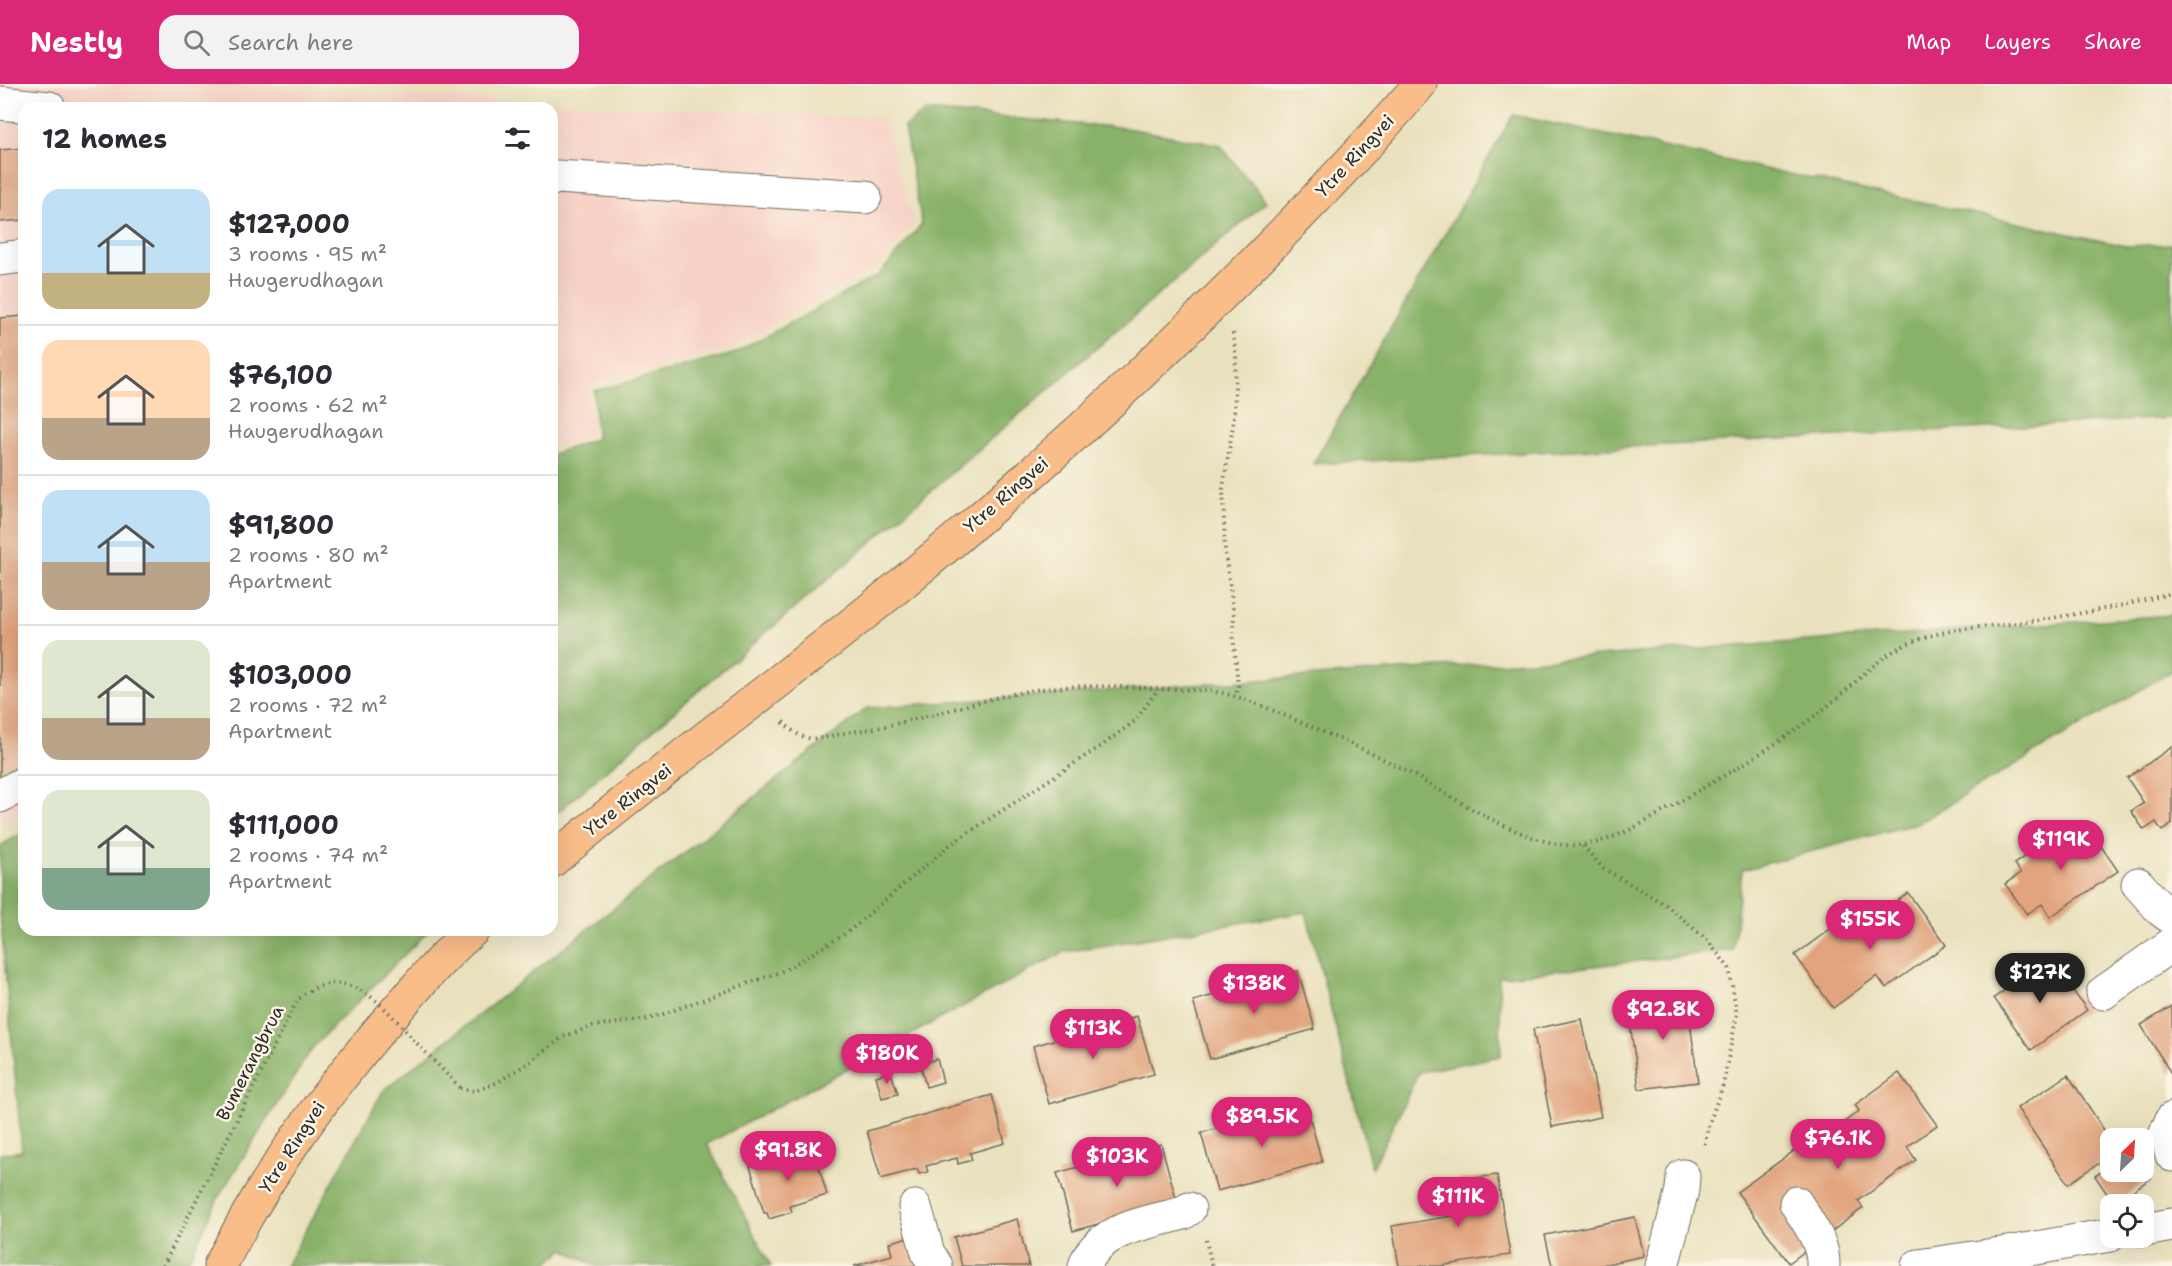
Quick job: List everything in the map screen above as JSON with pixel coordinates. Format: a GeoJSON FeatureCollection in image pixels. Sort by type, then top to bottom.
{"type":"FeatureCollection","features":[{"type":"Feature","properties":{"kind":"main road","name":"Ytre Ringvei"},"geometry":{"type":"LineString","coordinates":[[558,856],[879,602],[1004,498],[1238,279],[1342,172],[1420,84]]}},
{"type":"Feature","properties":{"kind":"main road","name":"Ytre Ringvei"},"geometry":{"type":"LineString","coordinates":[[220,1266],[284,1158],[345,1070],[420,983],[467,936]]}},
{"type":"Feature","properties":{"kind":"street"},"geometry":{"type":"LineString","coordinates":[[0,103],[18,105]]}},
{"type":"Feature","properties":{"kind":"street"},"geometry":{"type":"LineString","coordinates":[[558,177],[865,197]]}},
{"type":"Feature","properties":{"kind":"street"},"geometry":{"type":"LineString","coordinates":[[0,259],[18,257]]}},
{"type":"Feature","properties":{"kind":"street"},"geometry":{"type":"LineString","coordinates":[[0,796],[18,786]]}},
{"type":"Feature","properties":{"kind":"street"},"geometry":{"type":"LineString","coordinates":[[2138,884],[2161,910],[2172,918]]}},
{"type":"Feature","properties":{"kind":"street"},"geometry":{"type":"LineString","coordinates":[[2103,993],[2172,944]]}},
{"type":"Feature","properties":{"kind":"street"},"geometry":{"type":"LineString","coordinates":[[2172,1119],[2166,1133],[2172,1155]]}},
{"type":"Feature","properties":{"kind":"street"},"geometry":{"type":"LineString","coordinates":[[1662,1266],[1682,1190],[1683,1176]]}},
{"type":"Feature","properties":{"kind":"street"},"geometry":{"type":"LineString","coordinates":[[1796,1203],[1823,1251],[1823,1266]]}},
{"type":"Feature","properties":{"kind":"street"},"geometry":{"type":"LineString","coordinates":[[915,1207],[928,1253],[936,1266]]}},
{"type":"Feature","properties":{"kind":"street"},"geometry":{"type":"LineString","coordinates":[[1085,1266],[1092,1252],[1106,1239],[1122,1231],[1189,1209]]}},
{"type":"Feature","properties":{"kind":"street"},"geometry":{"type":"LineString","coordinates":[[2154,1228],[2172,1225]]}},
{"type":"Feature","properties":{"kind":"street"},"geometry":{"type":"LineString","coordinates":[[1918,1266],[2100,1237]]}},
{"type":"Feature","properties":{"kind":"path"},"geometry":{"type":"LineString","coordinates":[[1232,323],[1236,357],[1234,418],[1223,488],[1226,554],[1234,615],[1233,633],[1238,686],[1236,695]]}},
{"type":"Feature","properties":{"kind":"path"},"geometry":{"type":"LineString","coordinates":[[778,717],[795,735],[810,740],[868,730],[963,705],[1036,690],[1095,685],[1197,689],[1236,695],[1342,740],[1407,771],[1491,819],[1527,835],[1565,846],[1582,845],[1613,836],[1648,821],[1773,747],[1827,707],[1872,667],[1897,649],[1921,638],[1955,629],[2028,622],[2096,611],[2172,593]]}},
{"type":"Feature","properties":{"kind":"path","name":"Bumerangbrua"},"geometry":{"type":"LineString","coordinates":[[163,1266],[298,999],[314,988],[347,985],[361,990],[378,1001],[460,1088],[476,1090],[496,1083],[527,1064],[563,1037],[593,1026],[649,1019],[785,970],[848,932],[951,844],[1104,744],[1135,721],[1158,689]]}},
{"type":"Feature","properties":{"kind":"path"},"geometry":{"type":"LineString","coordinates":[[1582,845],[1604,869],[1666,905],[1708,941],[1729,968],[1737,1014],[1723,1085],[1708,1127],[1704,1149],[1696,1163],[1683,1176]]}},
{"type":"Feature","properties":{"kind":"path"},"geometry":{"type":"LineString","coordinates":[[1210,1259],[1212,1266]]}},
{"type":"Feature","properties":{"kind":"shaded area"},"geometry":{"type":"Polygon","coordinates":[[[0,84],[231,84],[538,102],[18,102],[18,815],[0,825],[0,84]]]}},
{"type":"Feature","properties":{"kind":"shaded area"},"geometry":{"type":"Polygon","coordinates":[[[558,103],[884,119],[914,224],[878,265],[729,350],[588,386],[592,435],[558,446],[558,103]]]}},
{"type":"Feature","properties":{"kind":"green space"},"geometry":{"type":"Polygon","coordinates":[[[926,111],[1126,128],[1220,145],[1266,202],[558,812],[558,452],[596,439],[594,391],[733,354],[879,275],[922,224],[904,127],[926,111]]]}},
{"type":"Feature","properties":{"kind":"green space"},"geometry":{"type":"Polygon","coordinates":[[[1513,115],[2126,246],[2172,244],[2172,418],[1313,464],[1513,115]]]}},
{"type":"Feature","properties":{"kind":"green space"},"geometry":{"type":"Polygon","coordinates":[[[2172,615],[2172,671],[1918,823],[1742,870],[1733,950],[1499,977],[1501,1056],[1419,1072],[1372,1169],[1306,912],[1064,952],[707,1144],[771,1266],[596,1266],[563,1249],[544,1266],[286,1266],[383,1091],[867,708],[2172,615]]]}},
{"type":"Feature","properties":{"kind":"green space"},"geometry":{"type":"Polygon","coordinates":[[[18,836],[18,936],[423,936],[313,1047],[220,1194],[186,1266],[0,1266],[0,1154],[22,1151],[0,913],[0,846],[18,836]]]}},
{"type":"Feature","properties":{"kind":"building"},"geometry":{"type":"Polygon","coordinates":[[[18,148],[18,220],[0,222],[0,150],[18,148]]]}},
{"type":"Feature","properties":{"kind":"building"},"geometry":{"type":"Polygon","coordinates":[[[18,316],[18,770],[0,780],[0,318],[18,316]]]}},
{"type":"Feature","properties":{"kind":"building"},"geometry":{"type":"Polygon","coordinates":[[[2172,747],[2172,824],[2162,831],[2156,822],[2144,830],[2131,811],[2144,803],[2127,778],[2172,747]]]}},
{"type":"Feature","properties":{"kind":"building"},"geometry":{"type":"Polygon","coordinates":[[[2071,824],[2076,831],[2086,824],[2118,871],[2050,917],[2042,904],[2027,914],[2005,884],[2021,873],[2014,864],[2071,824]]]}},
{"type":"Feature","properties":{"kind":"building"},"geometry":{"type":"Polygon","coordinates":[[[1908,893],[1946,945],[1886,988],[1877,976],[1833,1008],[1795,955],[1848,916],[1857,930],[1908,893]]]}},
{"type":"Feature","properties":{"kind":"building"},"geometry":{"type":"Polygon","coordinates":[[[2049,958],[2087,1010],[2031,1050],[1994,998],[2049,958]]]}},
{"type":"Feature","properties":{"kind":"building"},"geometry":{"type":"Polygon","coordinates":[[[1298,971],[1315,1029],[1210,1059],[1193,1001],[1298,971]]]}},
{"type":"Feature","properties":{"kind":"building"},"geometry":{"type":"Polygon","coordinates":[[[1686,992],[1698,1082],[1639,1089],[1627,1000],[1686,992]]]}},
{"type":"Feature","properties":{"kind":"building"},"geometry":{"type":"Polygon","coordinates":[[[2172,1006],[2172,1075],[2141,1025],[2172,1006]]]}},
{"type":"Feature","properties":{"kind":"building"},"geometry":{"type":"Polygon","coordinates":[[[1137,1016],[1154,1074],[1049,1104],[1033,1046],[1137,1016]]]}},
{"type":"Feature","properties":{"kind":"building"},"geometry":{"type":"Polygon","coordinates":[[[1582,1019],[1601,1117],[1552,1127],[1533,1029],[1582,1019]]]}},
{"type":"Feature","properties":{"kind":"building"},"geometry":{"type":"Polygon","coordinates":[[[937,1059],[943,1082],[926,1087],[920,1064],[937,1059]]]}},
{"type":"Feature","properties":{"kind":"building"},"geometry":{"type":"Polygon","coordinates":[[[891,1072],[898,1094],[882,1098],[876,1076],[891,1072]]]}},
{"type":"Feature","properties":{"kind":"building"},"geometry":{"type":"Polygon","coordinates":[[[1899,1073],[1937,1125],[1907,1147],[1916,1160],[1858,1201],[1863,1208],[1789,1263],[1737,1192],[1812,1138],[1816,1143],[1859,1111],[1855,1105],[1899,1073]]]}},
{"type":"Feature","properties":{"kind":"building"},"geometry":{"type":"Polygon","coordinates":[[[2068,1075],[2103,1128],[2100,1128],[2100,1163],[2068,1184],[2017,1108],[2068,1075]]]}},
{"type":"Feature","properties":{"kind":"building"},"geometry":{"type":"Polygon","coordinates":[[[992,1095],[1005,1143],[970,1153],[972,1160],[958,1164],[957,1158],[926,1166],[928,1172],[919,1174],[917,1169],[881,1179],[867,1131],[992,1095]]]}},
{"type":"Feature","properties":{"kind":"building"},"geometry":{"type":"Polygon","coordinates":[[[1306,1104],[1322,1162],[1217,1191],[1201,1133],[1306,1104]]]}},
{"type":"Feature","properties":{"kind":"building"},"geometry":{"type":"Polygon","coordinates":[[[1161,1144],[1177,1202],[1073,1231],[1057,1173],[1161,1144]]]}},
{"type":"Feature","properties":{"kind":"building"},"geometry":{"type":"Polygon","coordinates":[[[813,1147],[827,1195],[790,1206],[792,1212],[769,1219],[767,1213],[764,1213],[750,1166],[813,1147]]]}},
{"type":"Feature","properties":{"kind":"building"},"geometry":{"type":"Polygon","coordinates":[[[2100,1173],[2100,1182],[2145,1182],[2128,1194],[2107,1194],[2095,1176],[2100,1173]]]}},
{"type":"Feature","properties":{"kind":"building"},"geometry":{"type":"Polygon","coordinates":[[[1497,1175],[1510,1255],[1440,1266],[1399,1266],[1392,1226],[1452,1216],[1447,1182],[1497,1175]]]}},
{"type":"Feature","properties":{"kind":"building"},"geometry":{"type":"Polygon","coordinates":[[[1635,1217],[1644,1256],[1597,1266],[1552,1266],[1545,1235],[1635,1217]]]}},
{"type":"Feature","properties":{"kind":"building"},"geometry":{"type":"Polygon","coordinates":[[[1017,1219],[1029,1266],[962,1266],[954,1237],[1017,1219]]]}},
{"type":"Feature","properties":{"kind":"building"},"geometry":{"type":"Polygon","coordinates":[[[911,1236],[923,1266],[854,1266],[892,1255],[889,1243],[911,1236]]]}}]}
